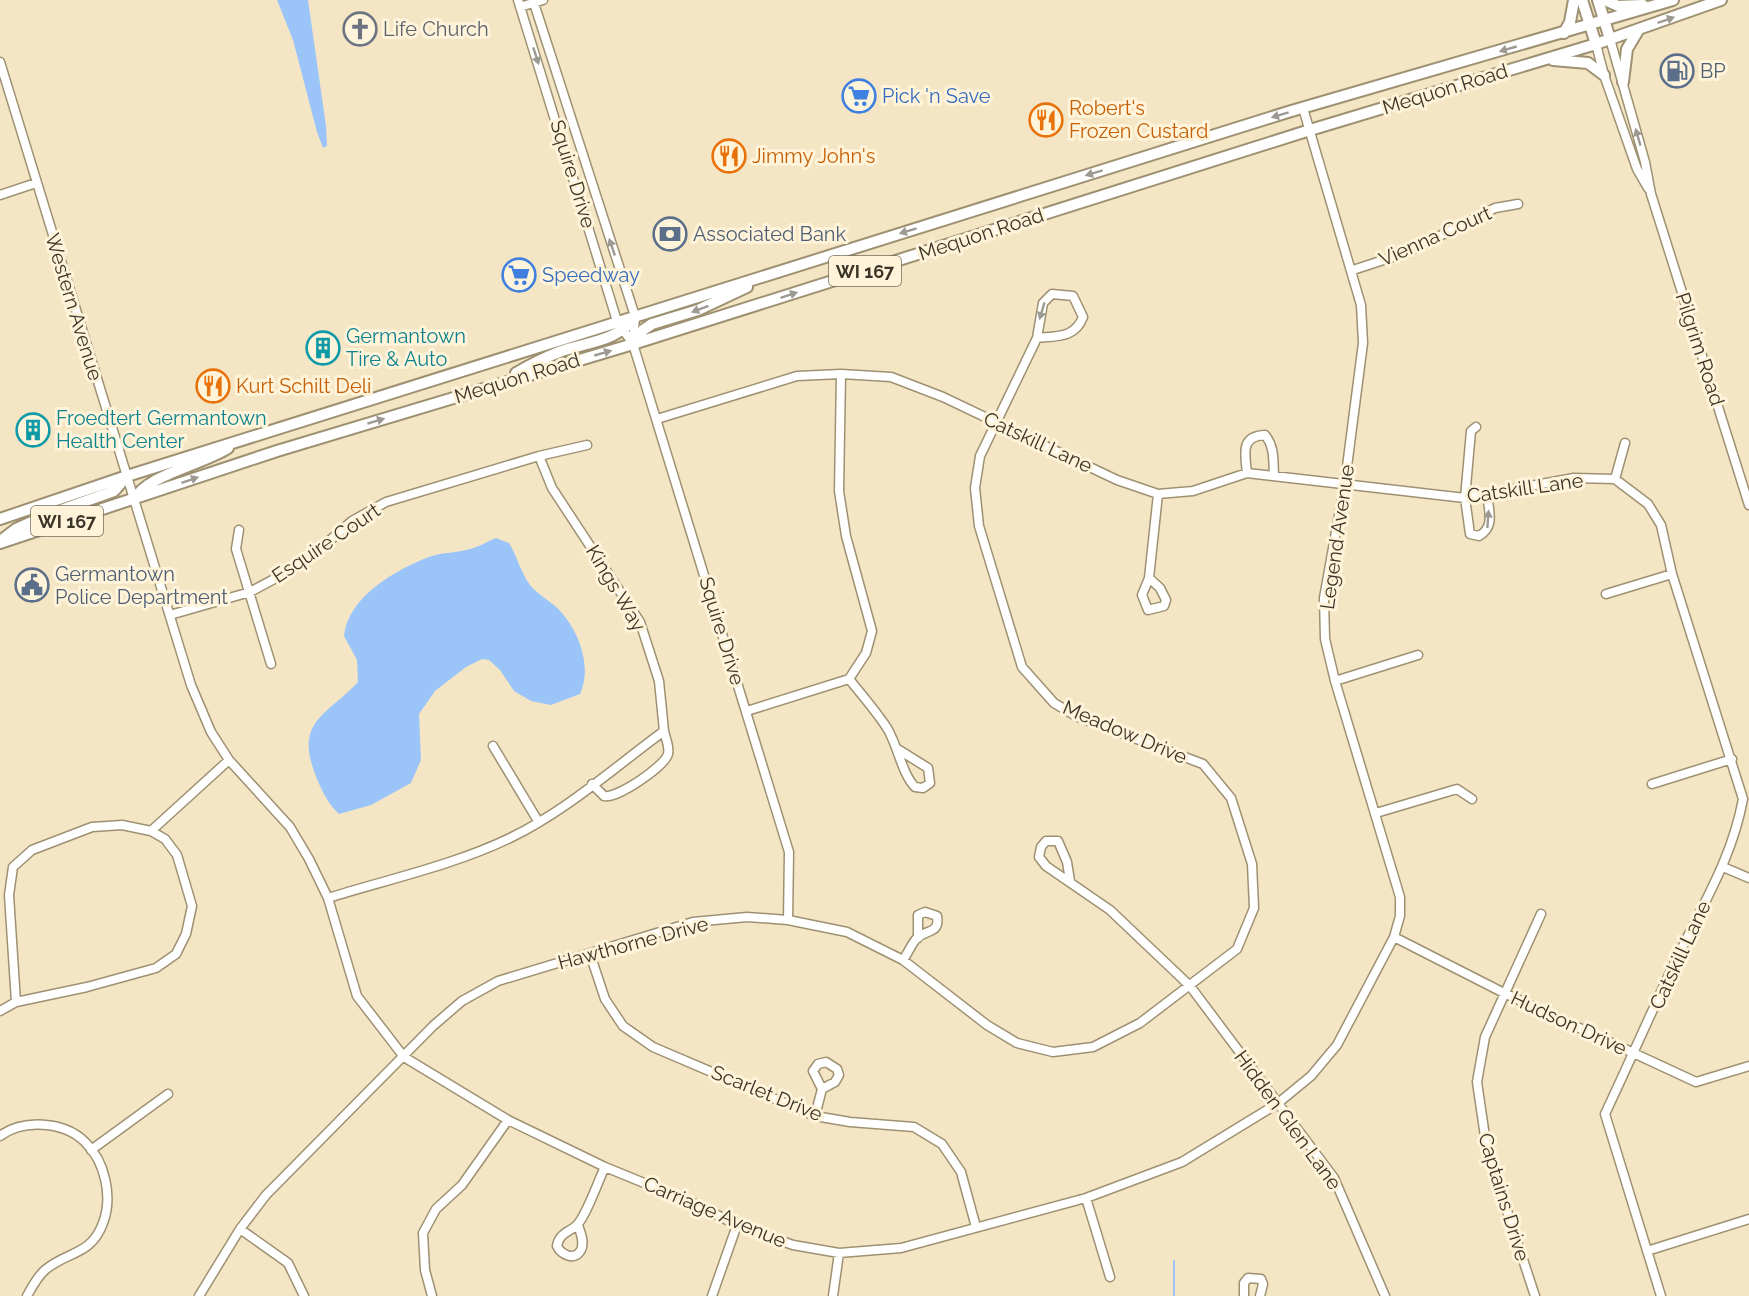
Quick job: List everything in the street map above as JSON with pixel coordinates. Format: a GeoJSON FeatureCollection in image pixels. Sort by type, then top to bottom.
{"type":"FeatureCollection","features":[{"type":"Feature","properties":{"kind":"main road"},"geometry":{"type":"LineString","coordinates":[[1564,33],[1570,22],[1574,0]]}},
{"type":"Feature","properties":{"kind":"main road","name":"Pilgrim Road"},"geometry":{"type":"LineString","coordinates":[[1582,0],[1596,44]]}},
{"type":"Feature","properties":{"kind":"main road","name":"Pilgrim Road"},"geometry":{"type":"LineString","coordinates":[[1598,0],[1610,39]]}},
{"type":"Feature","properties":{"kind":"main road"},"geometry":{"type":"LineString","coordinates":[[1605,0],[1618,6],[1659,4]]}},
{"type":"Feature","properties":{"kind":"main road","name":"Mequon Road"},"geometry":{"type":"LineString","coordinates":[[635,316],[1303,108],[1673,0]]}},
{"type":"Feature","properties":{"kind":"main road","name":"Mequon Road"},"geometry":{"type":"LineString","coordinates":[[0,542],[283,449],[633,344],[1310,130],[1596,44],[1721,0]]}},
{"type":"Feature","properties":{"kind":"main road"},"geometry":{"type":"LineString","coordinates":[[1623,82],[1628,49],[1639,29]]}},
{"type":"Feature","properties":{"kind":"main road"},"geometry":{"type":"LineString","coordinates":[[1544,59],[1585,62],[1604,75]]}},
{"type":"Feature","properties":{"kind":"main road"},"geometry":{"type":"LineString","coordinates":[[633,344],[643,330],[652,324],[698,310],[771,275]]}},
{"type":"Feature","properties":{"kind":"main road"},"geometry":{"type":"LineString","coordinates":[[501,382],[560,352],[609,337],[635,316]]}},
{"type":"Feature","properties":{"kind":"main road","name":"Mequon Road"},"geometry":{"type":"LineString","coordinates":[[0,519],[276,429],[620,326]]}},
{"type":"Feature","properties":{"kind":"main road"},"geometry":{"type":"LineString","coordinates":[[276,429],[283,449]]}},
{"type":"Feature","properties":{"kind":"main road"},"geometry":{"type":"LineString","coordinates":[[135,499],[142,487],[151,481],[214,457],[241,440]]}},
{"type":"Feature","properties":{"kind":"main road"},"geometry":{"type":"LineString","coordinates":[[0,542],[16,529],[46,515],[114,491],[123,484],[127,476]]}},
{"type":"Feature","properties":{"kind":"street"},"geometry":{"type":"LineString","coordinates":[[519,3],[543,0]]}},
{"type":"Feature","properties":{"kind":"street","name":"Squire Drive"},"geometry":{"type":"LineString","coordinates":[[533,1],[635,316],[633,344]]}},
{"type":"Feature","properties":{"kind":"street","name":"Squire Drive"},"geometry":{"type":"LineString","coordinates":[[519,3],[620,326],[633,344],[657,419],[789,852],[788,920]]}},
{"type":"Feature","properties":{"kind":"street","name":"Pilgrim Road"},"geometry":{"type":"LineString","coordinates":[[1610,39],[1645,162],[1651,194],[1749,505]]}},
{"type":"Feature","properties":{"kind":"street","name":"Pilgrim Road"},"geometry":{"type":"LineString","coordinates":[[1596,44],[1604,75],[1637,169],[1651,194]]}},
{"type":"Feature","properties":{"kind":"street","name":"Western Avenue"},"geometry":{"type":"LineString","coordinates":[[0,62],[170,615],[203,713],[211,732],[229,760],[290,827],[328,898],[357,996],[404,1057]]}},
{"type":"Feature","properties":{"kind":"street","name":"Legend Avenue"},"geometry":{"type":"LineString","coordinates":[[1277,1104],[1311,1076],[1337,1045],[1394,937],[1400,916],[1400,897],[1335,681],[1325,639],[1324,598],[1345,482],[1363,343],[1361,305],[1353,270],[1303,108]]}},
{"type":"Feature","properties":{"kind":"street"},"geometry":{"type":"LineString","coordinates":[[0,195],[36,183]]}},
{"type":"Feature","properties":{"kind":"street","name":"Vienna Court"},"geometry":{"type":"LineString","coordinates":[[1353,270],[1408,252],[1495,208],[1518,204]]}},
{"type":"Feature","properties":{"kind":"street","name":"Meadow Drive"},"geometry":{"type":"LineString","coordinates":[[1037,338],[1071,334],[1079,328],[1083,316],[1073,296],[1052,294],[1043,303],[1037,338],[980,456],[975,488],[979,526],[1022,667],[1054,703],[1076,716],[1203,764],[1231,798],[1252,864],[1254,908],[1237,949],[1190,986]]}},
{"type":"Feature","properties":{"kind":"street"},"geometry":{"type":"LineString","coordinates":[[747,711],[849,679],[866,653],[872,631],[846,536],[839,491],[841,374]]}},
{"type":"Feature","properties":{"kind":"street","name":"Catskill Lane"},"geometry":{"type":"LineString","coordinates":[[657,419],[797,376],[841,374],[891,377],[943,397],[1117,480],[1158,494],[1193,491],[1247,472],[1465,498],[1574,478],[1615,479],[1648,504],[1661,525],[1672,574],[1743,799],[1736,834],[1723,867],[1605,1114],[1660,1296]]}},
{"type":"Feature","properties":{"kind":"street"},"geometry":{"type":"LineString","coordinates":[[1476,427],[1471,431],[1465,498],[1470,534],[1479,536],[1486,532],[1490,524],[1487,495]]}},
{"type":"Feature","properties":{"kind":"street"},"geometry":{"type":"LineString","coordinates":[[1247,472],[1244,448],[1248,439],[1265,435],[1270,442],[1274,475]]}},
{"type":"Feature","properties":{"kind":"street"},"geometry":{"type":"LineString","coordinates":[[1615,479],[1624,443]]}},
{"type":"Feature","properties":{"kind":"street","name":"Esquire Court"},"geometry":{"type":"LineString","coordinates":[[170,615],[250,592],[304,563],[352,521],[386,502],[539,456],[587,445]]}},
{"type":"Feature","properties":{"kind":"street","name":"Kings Way"},"geometry":{"type":"LineString","coordinates":[[539,456],[552,488],[640,622],[659,681],[668,748],[664,761],[619,795],[604,796],[592,784]]}},
{"type":"Feature","properties":{"kind":"street"},"geometry":{"type":"LineString","coordinates":[[1149,578],[1158,494]]}},
{"type":"Feature","properties":{"kind":"street"},"geometry":{"type":"LineString","coordinates":[[239,531],[236,549],[271,664]]}},
{"type":"Feature","properties":{"kind":"street"},"geometry":{"type":"LineString","coordinates":[[1606,594],[1672,574]]}},
{"type":"Feature","properties":{"kind":"street"},"geometry":{"type":"LineString","coordinates":[[1335,681],[1418,655]]}},
{"type":"Feature","properties":{"kind":"street"},"geometry":{"type":"LineString","coordinates":[[849,679],[886,727],[899,750],[909,781],[915,788],[923,788],[930,783],[928,768],[899,750]]}},
{"type":"Feature","properties":{"kind":"street"},"geometry":{"type":"LineString","coordinates":[[328,898],[483,850],[538,821],[664,730]]}},
{"type":"Feature","properties":{"kind":"street"},"geometry":{"type":"LineString","coordinates":[[493,746],[538,821]]}},
{"type":"Feature","properties":{"kind":"street"},"geometry":{"type":"LineString","coordinates":[[1652,784],[1732,759]]}},
{"type":"Feature","properties":{"kind":"street"},"geometry":{"type":"LineString","coordinates":[[151,831],[229,760]]}},
{"type":"Feature","properties":{"kind":"street"},"geometry":{"type":"LineString","coordinates":[[1376,813],[1457,789],[1472,799]]}},
{"type":"Feature","properties":{"kind":"street"},"geometry":{"type":"LineString","coordinates":[[0,1011],[16,1002],[87,987],[156,968],[176,954],[186,934],[192,906],[177,855],[165,839],[151,831],[122,825],[92,827],[32,850],[13,867],[9,895],[16,1002]]}},
{"type":"Feature","properties":{"kind":"street","name":"Hidden Glen Lane"},"geometry":{"type":"LineString","coordinates":[[1070,881],[1067,862],[1059,841],[1046,841],[1041,847],[1039,857],[1046,866],[1110,910],[1190,986],[1335,1178],[1385,1296]]}},
{"type":"Feature","properties":{"kind":"street"},"geometry":{"type":"LineString","coordinates":[[1723,867],[1749,878]]}},
{"type":"Feature","properties":{"kind":"street","name":"Captains Drive"},"geometry":{"type":"LineString","coordinates":[[1535,1296],[1487,1150],[1477,1082],[1485,1037],[1541,914]]}},
{"type":"Feature","properties":{"kind":"street","name":"Hawthorne Drive"},"geometry":{"type":"LineString","coordinates":[[199,1296],[240,1229],[266,1195],[433,1026],[462,1001],[498,981],[693,922],[747,917],[788,920],[847,932],[903,960],[987,1025],[1017,1043],[1053,1052],[1093,1047],[1140,1023],[1190,986]]}},
{"type":"Feature","properties":{"kind":"street","name":"Hudson Drive"},"geometry":{"type":"LineString","coordinates":[[1394,937],[1504,993],[1696,1082],[1749,1066]]}},
{"type":"Feature","properties":{"kind":"street"},"geometry":{"type":"LineString","coordinates":[[903,960],[918,938]]}},
{"type":"Feature","properties":{"kind":"street","name":"Scarlet Drive"},"geometry":{"type":"LineString","coordinates":[[590,954],[605,999],[623,1026],[653,1047],[814,1116],[850,1122],[914,1127],[942,1144],[961,1172],[976,1227]]}},
{"type":"Feature","properties":{"kind":"street","name":"Carriage Avenue"},"geometry":{"type":"LineString","coordinates":[[404,1057],[508,1120],[605,1167],[693,1203],[737,1225],[793,1245],[839,1253],[901,1248],[1086,1198],[1182,1162],[1277,1104]]}},
{"type":"Feature","properties":{"kind":"street"},"geometry":{"type":"LineString","coordinates":[[814,1116],[822,1089]]}},
{"type":"Feature","properties":{"kind":"street"},"geometry":{"type":"LineString","coordinates":[[91,1150],[168,1094]]}},
{"type":"Feature","properties":{"kind":"street"},"geometry":{"type":"LineString","coordinates":[[432,1296],[425,1270],[423,1233],[436,1209],[462,1185],[508,1120]]}},
{"type":"Feature","properties":{"kind":"street"},"geometry":{"type":"LineString","coordinates":[[0,1136],[19,1126],[39,1124],[62,1129],[85,1141],[98,1161],[105,1180],[107,1202],[104,1222],[94,1240],[80,1252],[46,1268],[36,1279],[27,1296]]}},
{"type":"Feature","properties":{"kind":"street"},"geometry":{"type":"LineString","coordinates":[[578,1225],[605,1167]]}},
{"type":"Feature","properties":{"kind":"street"},"geometry":{"type":"LineString","coordinates":[[1086,1198],[1110,1277]]}},
{"type":"Feature","properties":{"kind":"street"},"geometry":{"type":"LineString","coordinates":[[1647,1251],[1749,1219]]}},
{"type":"Feature","properties":{"kind":"street"},"geometry":{"type":"LineString","coordinates":[[712,1296],[737,1225]]}},
{"type":"Feature","properties":{"kind":"street"},"geometry":{"type":"LineString","coordinates":[[240,1229],[288,1263],[304,1296]]}},
{"type":"Feature","properties":{"kind":"street"},"geometry":{"type":"LineString","coordinates":[[833,1296],[839,1253]]}},
{"type":"Feature","properties":{"kind":"street"},"geometry":{"type":"LineString","coordinates":[[1244,1296],[1244,1283],[1248,1278],[1253,1277],[1261,1279],[1263,1284],[1260,1296]]}},
{"type":"Feature","properties":{"kind":"water"},"geometry":{"type":"Polygon","coordinates":[[[277,0],[308,0],[326,126],[327,146],[323,148],[293,40],[277,0]]]}},
{"type":"Feature","properties":{"kind":"water"},"geometry":{"type":"Polygon","coordinates":[[[496,538],[509,543],[530,585],[558,609],[574,631],[584,662],[585,673],[580,694],[551,705],[531,701],[514,691],[500,670],[489,660],[482,659],[466,667],[435,691],[419,714],[421,760],[411,783],[371,805],[339,814],[317,780],[310,756],[309,742],[311,731],[317,721],[358,682],[357,660],[344,636],[347,622],[354,609],[375,587],[402,569],[429,557],[473,548],[496,538]]]}},
{"type":"Feature","properties":{"kind":"waterway"},"geometry":{"type":"LineString","coordinates":[[1174,1261],[1174,1296]]}},
{"type":"Feature","properties":{"kind":"place","name":"Life Church"},"geometry":{"type":"Point","coordinates":[360,29]}},
{"type":"Feature","properties":{"kind":"place","name":"BP"},"geometry":{"type":"Point","coordinates":[1677,71]}},
{"type":"Feature","properties":{"kind":"place","name":"Pick 'n Save"},"geometry":{"type":"Point","coordinates":[859,96]}},
{"type":"Feature","properties":{"kind":"place","name":"Robert's Frozen Custard"},"geometry":{"type":"Point","coordinates":[1046,120]}},
{"type":"Feature","properties":{"kind":"place","name":"Jimmy John's"},"geometry":{"type":"Point","coordinates":[729,156]}},
{"type":"Feature","properties":{"kind":"place","name":"Associated Bank"},"geometry":{"type":"Point","coordinates":[670,234]}},
{"type":"Feature","properties":{"kind":"place","name":"Speedway"},"geometry":{"type":"Point","coordinates":[519,275]}},
{"type":"Feature","properties":{"kind":"place","name":"Germantown Tire & Auto"},"geometry":{"type":"Point","coordinates":[323,348]}},
{"type":"Feature","properties":{"kind":"place","name":"Kurt Schilt Deli"},"geometry":{"type":"Point","coordinates":[213,386]}},
{"type":"Feature","properties":{"kind":"place","name":"Froedtert Germantown Health Center"},"geometry":{"type":"Point","coordinates":[33,430]}},
{"type":"Feature","properties":{"kind":"place","name":"Germantown Police Department"},"geometry":{"type":"Point","coordinates":[32,585]}}]}
